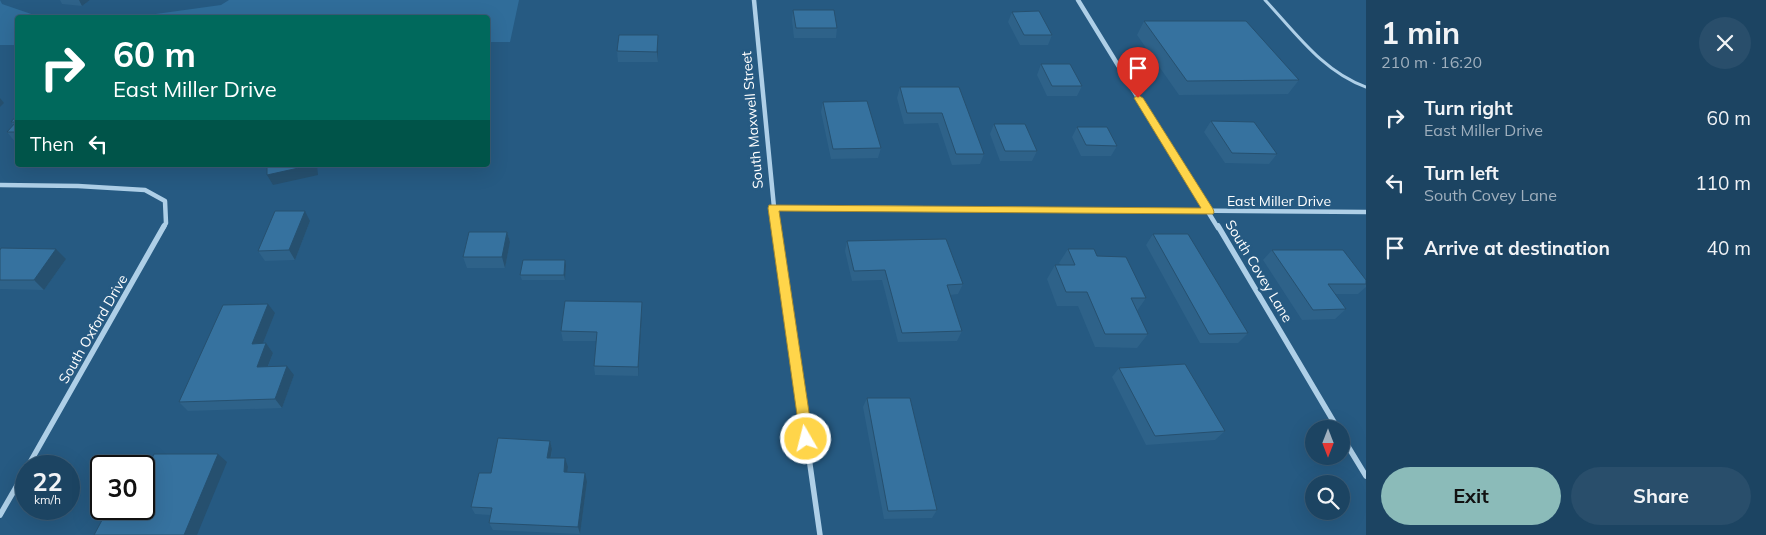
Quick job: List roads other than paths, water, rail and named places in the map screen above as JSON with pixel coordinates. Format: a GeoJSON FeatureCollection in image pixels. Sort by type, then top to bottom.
{"type":"FeatureCollection","features":[{"type":"Feature","properties":{"kind":"street","name":"South Maxwell Street"},"geometry":{"type":"LineString","coordinates":[[754,0],[773,208],[820,535]]}},
{"type":"Feature","properties":{"kind":"street","name":"South Covey Lane"},"geometry":{"type":"LineString","coordinates":[[1078,0],[1209,212],[1333,420]]}},
{"type":"Feature","properties":{"kind":"street","name":"South Oxford Drive"},"geometry":{"type":"LineString","coordinates":[[0,185],[78,186],[145,190],[165,201],[166,223],[34,455]]}},
{"type":"Feature","properties":{"kind":"street","name":"East Miller Drive"},"geometry":{"type":"LineString","coordinates":[[773,208],[1366,212]]}},
{"type":"Feature","properties":{"kind":"street"},"geometry":{"type":"LineString","coordinates":[[1350,450],[1366,476]]}},
{"type":"Feature","properties":{"kind":"street"},"geometry":{"type":"LineString","coordinates":[[0,516],[15,489]]}},
{"type":"Feature","properties":{"kind":"lane"},"geometry":{"type":"LineString","coordinates":[[1265,0],[1336,73],[1354,84],[1366,87]]}}]}
